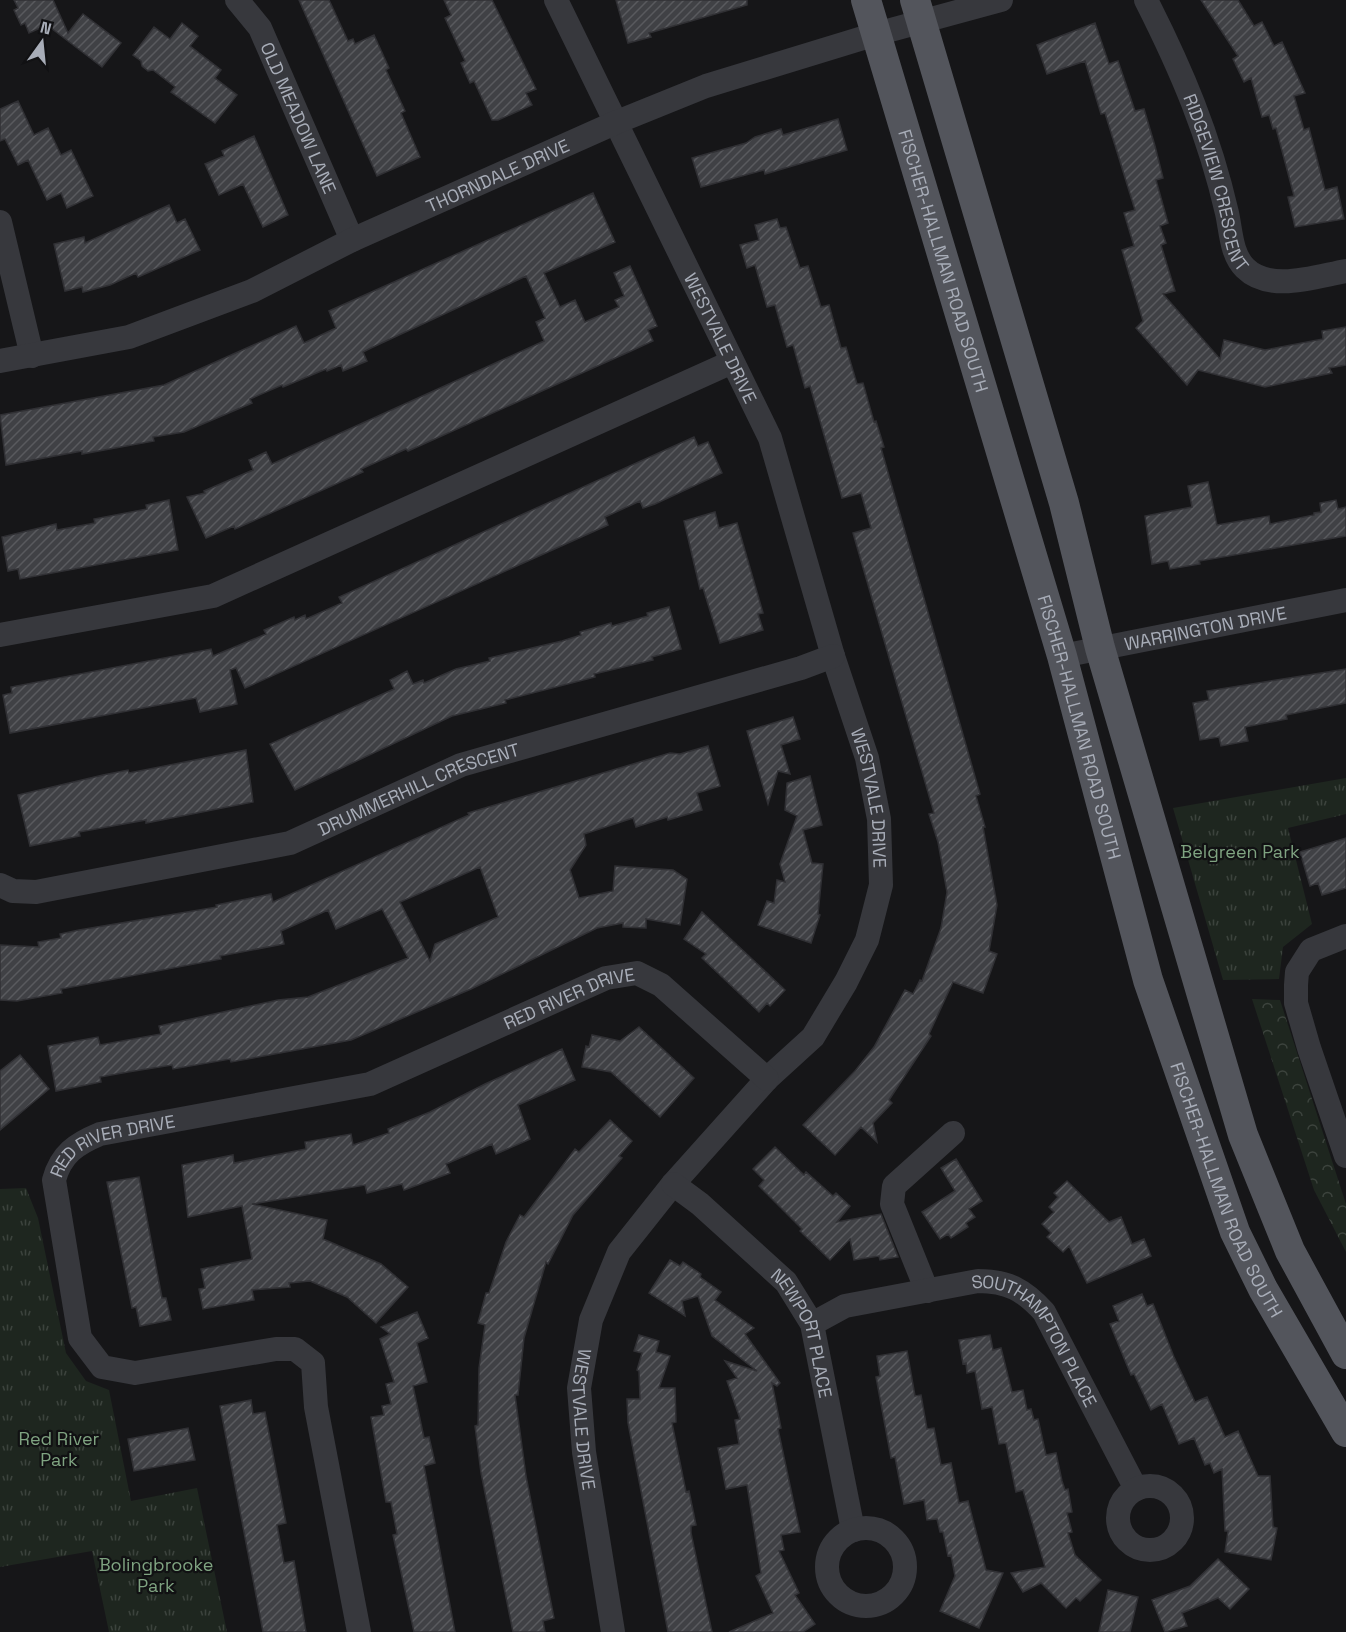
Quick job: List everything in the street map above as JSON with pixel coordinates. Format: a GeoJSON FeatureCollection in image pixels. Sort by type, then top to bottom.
{"type":"FeatureCollection","features":[{"type":"Feature","properties":{"kind":"main road","name":"FISCHER-HALLMAN ROAD SOUTH"},"geometry":{"type":"LineString","coordinates":[[866,0],[1062,656],[1148,980],[1235,1232],[1263,1288],[1346,1432]]}},
{"type":"Feature","properties":{"kind":"main road","name":"FISCHER-HALLMAN ROAD SOUTH"},"geometry":{"type":"LineString","coordinates":[[918,11],[1064,502],[1100,648],[1243,1135],[1290,1251],[1346,1354]]}},
{"type":"Feature","properties":{"kind":"street","name":"OLD MEADOW LANE"},"geometry":{"type":"LineString","coordinates":[[237,0],[260,28],[352,240]]}},
{"type":"Feature","properties":{"kind":"street","name":"WESTVALE DRIVE"},"geometry":{"type":"LineString","coordinates":[[556,0],[770,438],[833,656],[867,758],[879,819],[881,885],[867,940],[846,982],[813,1037],[767,1078],[673,1184],[619,1252],[591,1320],[579,1388],[584,1452],[613,1632]]}},
{"type":"Feature","properties":{"kind":"street","name":"THORNDALE DRIVE"},"geometry":{"type":"LineString","coordinates":[[0,361],[129,337],[252,291],[352,240],[617,122],[706,86],[876,34],[918,11],[1001,0]]}},
{"type":"Feature","properties":{"kind":"street","name":"RIDGEVIEW CRESCENT"},"geometry":{"type":"LineString","coordinates":[[1146,0],[1191,93],[1214,160],[1233,248],[1245,268],[1263,279],[1285,281],[1346,271]]}},
{"type":"Feature","properties":{"kind":"street"},"geometry":{"type":"LineString","coordinates":[[0,222],[32,356]]}},
{"type":"Feature","properties":{"kind":"street"},"geometry":{"type":"LineString","coordinates":[[0,635],[213,596],[732,362]]}},
{"type":"Feature","properties":{"kind":"street","name":"WARRINGTON DRIVE"},"geometry":{"type":"LineString","coordinates":[[1062,656],[1346,600]]}},
{"type":"Feature","properties":{"kind":"street","name":"DRUMMERHILL CRESCENT"},"geometry":{"type":"LineString","coordinates":[[0,885],[13,891],[36,892],[290,843],[461,765],[801,668],[833,656]]}},
{"type":"Feature","properties":{"kind":"street"},"geometry":{"type":"LineString","coordinates":[[1346,936],[1311,950],[1297,972],[1296,1003],[1346,1156]]}},
{"type":"Feature","properties":{"kind":"street","name":"RED RIVER DRIVE"},"geometry":{"type":"LineString","coordinates":[[359,1632],[316,1407],[313,1363],[295,1349],[276,1349],[135,1373],[102,1367],[80,1338],[54,1179],[57,1166],[74,1145],[100,1134],[370,1084],[606,978],[637,973],[661,985],[767,1078]]}},
{"type":"Feature","properties":{"kind":"street"},"geometry":{"type":"LineString","coordinates":[[927,1291],[892,1204],[894,1186],[952,1133]]}},
{"type":"Feature","properties":{"kind":"street","name":"NEWPORT PLACE"},"geometry":{"type":"LineString","coordinates":[[673,1184],[700,1204],[786,1281],[812,1324],[853,1530]]}},
{"type":"Feature","properties":{"kind":"street","name":"SOUTHAMPTON PLACE"},"geometry":{"type":"LineString","coordinates":[[812,1324],[846,1306],[978,1281],[997,1281],[1026,1293],[1044,1312],[1136,1489]]}},
{"type":"Feature","properties":{"kind":"green space","name":"Belgreen Park"},"geometry":{"type":"Polygon","coordinates":[[[1346,778],[1346,814],[1288,828],[1312,924],[1283,947],[1279,979],[1223,980],[1173,808],[1346,778]]]}},
{"type":"Feature","properties":{"kind":"green space"},"geometry":{"type":"Polygon","coordinates":[[[1252,999],[1280,1000],[1346,1204],[1346,1252],[1314,1190],[1252,999]]]}},
{"type":"Feature","properties":{"kind":"green space"},"geometry":{"type":"Polygon","coordinates":[[[26,1188],[38,1218],[66,1353],[86,1381],[109,1390],[131,1501],[197,1488],[227,1632],[109,1632],[92,1551],[0,1567],[0,1189],[26,1188]]]}},
{"type":"Feature","properties":{"kind":"building"},"geometry":{"type":"Polygon","coordinates":[[[14,0],[53,0],[68,33],[83,14],[121,43],[102,67],[47,25],[29,33],[25,23],[21,25],[14,10],[18,8],[14,0]]]}},
{"type":"Feature","properties":{"kind":"building"},"geometry":{"type":"Polygon","coordinates":[[[299,0],[329,0],[348,41],[353,39],[355,44],[374,35],[389,68],[386,70],[405,111],[401,113],[420,157],[377,176],[299,0]]]}},
{"type":"Feature","properties":{"kind":"building"},"geometry":{"type":"Polygon","coordinates":[[[444,0],[492,0],[536,89],[526,93],[532,105],[498,120],[492,120],[474,81],[470,83],[461,63],[465,61],[445,18],[451,15],[444,0]]]}},
{"type":"Feature","properties":{"kind":"building"},"geometry":{"type":"Polygon","coordinates":[[[616,0],[747,0],[747,5],[649,33],[651,37],[628,43],[616,0]]]}},
{"type":"Feature","properties":{"kind":"building"},"geometry":{"type":"Polygon","coordinates":[[[1201,0],[1238,0],[1254,26],[1262,22],[1274,46],[1282,42],[1305,93],[1294,96],[1304,130],[1309,128],[1325,190],[1337,187],[1344,219],[1295,227],[1288,197],[1294,196],[1276,128],[1273,129],[1269,115],[1262,117],[1251,78],[1244,82],[1233,59],[1238,56],[1201,0]]]}},
{"type":"Feature","properties":{"kind":"building"},"geometry":{"type":"Polygon","coordinates":[[[182,23],[198,36],[190,46],[221,70],[215,78],[237,95],[215,123],[171,92],[175,87],[153,70],[148,71],[133,55],[154,27],[170,39],[182,23]]]}},
{"type":"Feature","properties":{"kind":"building"},"geometry":{"type":"Polygon","coordinates":[[[1095,23],[1109,64],[1118,61],[1135,111],[1144,109],[1155,146],[1163,178],[1156,180],[1168,223],[1160,226],[1166,243],[1161,245],[1175,291],[1163,294],[1220,359],[1224,340],[1265,350],[1323,339],[1322,331],[1346,327],[1346,365],[1329,368],[1332,373],[1265,387],[1198,370],[1187,385],[1136,328],[1143,321],[1122,250],[1134,246],[1124,213],[1135,210],[1105,113],[1101,114],[1085,61],[1047,74],[1037,45],[1095,23]]]}},
{"type":"Feature","properties":{"kind":"building"},"geometry":{"type":"Polygon","coordinates":[[[18,101],[34,135],[48,128],[61,155],[71,150],[93,196],[67,208],[61,193],[47,200],[28,160],[18,165],[5,139],[0,141],[0,109],[18,101]]]}},
{"type":"Feature","properties":{"kind":"building"},"geometry":{"type":"Polygon","coordinates":[[[838,119],[847,150],[765,174],[764,170],[701,187],[692,158],[746,143],[755,137],[781,129],[783,135],[838,119]]]}},
{"type":"Feature","properties":{"kind":"building"},"geometry":{"type":"Polygon","coordinates":[[[254,136],[288,215],[263,227],[243,184],[219,195],[205,164],[224,156],[222,151],[254,136]]]}},
{"type":"Feature","properties":{"kind":"building"},"geometry":{"type":"Polygon","coordinates":[[[593,193],[615,242],[544,273],[560,307],[575,300],[585,322],[619,307],[615,300],[624,296],[614,273],[630,266],[657,326],[648,330],[653,341],[408,451],[406,449],[361,469],[363,472],[235,529],[234,526],[206,538],[187,497],[205,493],[204,491],[253,470],[249,460],[266,452],[272,464],[544,341],[536,322],[545,318],[526,276],[363,352],[367,361],[343,371],[341,365],[327,371],[326,369],[283,387],[282,385],[250,399],[252,403],[184,432],[153,437],[154,441],[6,465],[0,415],[164,385],[296,326],[304,343],[336,328],[329,311],[593,193]]]}},
{"type":"Feature","properties":{"kind":"building"},"geometry":{"type":"Polygon","coordinates":[[[169,205],[177,223],[185,219],[200,250],[138,277],[136,273],[110,285],[83,292],[82,287],[65,291],[54,244],[84,237],[85,243],[169,205]]]}},
{"type":"Feature","properties":{"kind":"building"},"geometry":{"type":"Polygon","coordinates":[[[777,219],[780,228],[786,227],[800,268],[808,266],[821,307],[829,305],[841,348],[846,347],[857,384],[863,383],[874,422],[876,421],[884,447],[881,448],[980,794],[976,796],[985,827],[983,827],[997,905],[989,951],[997,954],[983,993],[953,982],[929,1034],[931,1036],[889,1100],[892,1103],[873,1123],[877,1142],[861,1127],[835,1155],[803,1125],[855,1071],[874,1047],[905,990],[913,994],[920,980],[922,981],[941,928],[947,892],[938,842],[929,814],[934,813],[853,533],[871,528],[861,493],[842,498],[810,386],[805,388],[793,345],[787,347],[775,305],[767,307],[755,265],[747,268],[740,245],[759,240],[755,225],[777,219]]]}},
{"type":"Feature","properties":{"kind":"building"},"geometry":{"type":"Polygon","coordinates":[[[694,437],[698,446],[708,442],[722,473],[655,504],[643,508],[640,501],[605,517],[608,525],[245,688],[236,668],[230,670],[237,704],[200,712],[196,698],[10,733],[3,695],[12,693],[11,687],[211,649],[213,656],[266,634],[264,630],[294,617],[295,620],[305,615],[306,619],[342,603],[339,597],[694,437]]]}},
{"type":"Feature","properties":{"kind":"building"},"geometry":{"type":"Polygon","coordinates":[[[1208,482],[1217,525],[1269,516],[1270,524],[1314,515],[1314,513],[1321,512],[1320,503],[1336,500],[1338,509],[1346,507],[1346,536],[1199,561],[1200,564],[1170,569],[1168,561],[1152,564],[1145,516],[1192,507],[1188,486],[1208,482]]]}},
{"type":"Feature","properties":{"kind":"building"},"geometry":{"type":"Polygon","coordinates":[[[169,500],[178,550],[20,579],[18,569],[8,571],[2,537],[56,524],[57,530],[95,523],[94,519],[147,509],[146,505],[169,500]]]}},
{"type":"Feature","properties":{"kind":"building"},"geometry":{"type":"Polygon","coordinates":[[[715,512],[719,528],[737,523],[763,613],[758,614],[763,630],[720,643],[703,588],[700,589],[684,521],[715,512]]]}},
{"type":"Feature","properties":{"kind":"building"},"geometry":{"type":"Polygon","coordinates":[[[669,607],[681,649],[652,657],[653,660],[594,674],[595,677],[452,716],[295,790],[270,744],[394,689],[390,680],[407,671],[413,684],[423,680],[424,683],[456,669],[490,661],[489,658],[562,641],[581,635],[580,632],[648,616],[647,613],[669,607]]]}},
{"type":"Feature","properties":{"kind":"building"},"geometry":{"type":"Polygon","coordinates":[[[1346,669],[1346,703],[1286,715],[1287,719],[1245,727],[1248,741],[1221,746],[1219,737],[1200,740],[1193,703],[1209,700],[1207,691],[1346,669]]]}},
{"type":"Feature","properties":{"kind":"building"},"geometry":{"type":"Polygon","coordinates":[[[793,717],[800,739],[781,745],[790,774],[778,771],[768,804],[747,731],[793,717]]]}},
{"type":"Feature","properties":{"kind":"building"},"geometry":{"type":"Polygon","coordinates":[[[708,746],[720,786],[697,793],[702,810],[668,820],[667,817],[636,827],[633,818],[584,834],[586,845],[570,870],[579,898],[613,891],[615,866],[673,870],[687,879],[680,925],[646,919],[646,928],[623,927],[623,923],[597,928],[471,989],[351,1040],[231,1062],[230,1059],[173,1069],[172,1065],[128,1072],[100,1077],[101,1082],[56,1091],[48,1046],[98,1037],[100,1045],[161,1034],[159,1026],[278,1000],[308,997],[408,958],[382,909],[336,929],[328,910],[281,931],[284,944],[220,956],[221,959],[61,989],[62,993],[17,1001],[0,1000],[0,945],[39,947],[38,942],[61,938],[60,934],[217,907],[216,905],[271,894],[273,902],[469,815],[468,813],[670,753],[680,754],[708,746]],[[480,867],[400,902],[430,961],[435,944],[498,917],[480,867]]]}},
{"type":"Feature","properties":{"kind":"building"},"geometry":{"type":"Polygon","coordinates":[[[246,750],[253,802],[146,823],[146,820],[79,832],[80,836],[30,846],[18,795],[128,770],[129,773],[246,750]]]}},
{"type":"Feature","properties":{"kind":"building"},"geometry":{"type":"Polygon","coordinates":[[[810,776],[822,825],[803,830],[812,863],[823,864],[818,914],[820,915],[811,943],[758,925],[767,901],[774,903],[777,880],[785,882],[780,864],[797,816],[785,810],[787,783],[810,776]]]}},
{"type":"Feature","properties":{"kind":"building"},"geometry":{"type":"Polygon","coordinates":[[[1346,838],[1346,888],[1322,895],[1318,883],[1310,886],[1300,852],[1346,838]]]}},
{"type":"Feature","properties":{"kind":"building"},"geometry":{"type":"Polygon","coordinates":[[[702,912],[785,990],[770,1006],[767,1003],[759,1012],[702,958],[706,954],[684,939],[702,912]]]}},
{"type":"Feature","properties":{"kind":"building"},"geometry":{"type":"Polygon","coordinates":[[[639,1027],[694,1078],[660,1117],[611,1072],[582,1067],[586,1046],[589,1047],[592,1035],[620,1041],[639,1027]]]}},
{"type":"Feature","properties":{"kind":"building"},"geometry":{"type":"Polygon","coordinates":[[[562,1049],[575,1080],[518,1105],[530,1139],[496,1154],[492,1144],[446,1164],[450,1173],[404,1190],[402,1184],[367,1193],[365,1185],[252,1204],[327,1220],[323,1239],[381,1264],[408,1287],[376,1323],[347,1297],[310,1281],[289,1283],[290,1287],[252,1290],[254,1300],[203,1309],[199,1289],[205,1288],[201,1269],[252,1259],[242,1206],[188,1217],[182,1165],[233,1155],[234,1163],[306,1149],[305,1142],[351,1134],[353,1145],[389,1133],[388,1129],[430,1112],[562,1049]]]}},
{"type":"Feature","properties":{"kind":"building"},"geometry":{"type":"Polygon","coordinates":[[[20,1055],[49,1089],[0,1130],[0,1071],[20,1055]]]}},
{"type":"Feature","properties":{"kind":"building"},"geometry":{"type":"Polygon","coordinates":[[[610,1120],[632,1141],[619,1156],[622,1158],[573,1215],[548,1264],[546,1262],[524,1338],[518,1395],[515,1395],[526,1476],[554,1618],[543,1621],[545,1632],[513,1632],[481,1473],[475,1426],[478,1425],[479,1368],[485,1325],[478,1323],[486,1293],[489,1293],[506,1242],[520,1215],[524,1217],[575,1149],[579,1152],[610,1120]]]}},
{"type":"Feature","properties":{"kind":"building"},"geometry":{"type":"Polygon","coordinates":[[[775,1147],[804,1175],[806,1172],[833,1196],[836,1193],[850,1206],[837,1222],[881,1214],[898,1257],[880,1260],[879,1256],[854,1260],[850,1239],[830,1260],[759,1186],[764,1180],[753,1169],[775,1147]]]}},
{"type":"Feature","properties":{"kind":"building"},"geometry":{"type":"Polygon","coordinates":[[[956,1159],[982,1201],[969,1209],[975,1217],[966,1223],[968,1227],[951,1238],[948,1234],[940,1239],[922,1212],[955,1191],[941,1168],[956,1159]]]}},
{"type":"Feature","properties":{"kind":"building"},"geometry":{"type":"Polygon","coordinates":[[[139,1177],[162,1298],[166,1298],[171,1320],[140,1326],[136,1307],[132,1308],[107,1182],[139,1177]]]}},
{"type":"Feature","properties":{"kind":"building"},"geometry":{"type":"Polygon","coordinates":[[[1067,1181],[1109,1222],[1121,1217],[1132,1244],[1144,1239],[1151,1256],[1087,1283],[1069,1246],[1063,1252],[1047,1237],[1051,1233],[1042,1224],[1054,1212],[1049,1207],[1058,1197],[1054,1193],[1067,1181]]]}},
{"type":"Feature","properties":{"kind":"building"},"geometry":{"type":"Polygon","coordinates":[[[670,1260],[680,1266],[683,1262],[701,1274],[700,1277],[721,1292],[715,1300],[754,1328],[745,1334],[780,1383],[777,1386],[772,1383],[781,1428],[778,1429],[800,1532],[781,1535],[784,1550],[779,1551],[799,1593],[795,1595],[815,1624],[803,1632],[729,1632],[773,1613],[756,1576],[761,1573],[747,1485],[726,1489],[718,1448],[739,1444],[735,1420],[740,1419],[727,1381],[737,1378],[725,1361],[757,1371],[712,1336],[698,1296],[682,1301],[685,1316],[649,1293],[670,1260]]]}},
{"type":"Feature","properties":{"kind":"building"},"geometry":{"type":"Polygon","coordinates":[[[1142,1294],[1147,1306],[1153,1304],[1195,1402],[1207,1397],[1225,1437],[1238,1431],[1258,1476],[1270,1476],[1273,1527],[1277,1528],[1271,1560],[1225,1552],[1228,1531],[1225,1531],[1222,1469],[1214,1473],[1210,1463],[1205,1465],[1194,1438],[1179,1444],[1162,1404],[1151,1410],[1134,1374],[1131,1375],[1110,1324],[1119,1321],[1113,1306],[1142,1294]]]}},
{"type":"Feature","properties":{"kind":"building"},"geometry":{"type":"Polygon","coordinates":[[[417,1312],[428,1338],[417,1343],[427,1382],[413,1386],[424,1438],[429,1437],[435,1463],[424,1466],[455,1632],[414,1632],[393,1535],[397,1534],[391,1502],[386,1502],[371,1417],[384,1415],[382,1406],[391,1404],[386,1384],[394,1382],[380,1339],[390,1334],[381,1327],[417,1312]]]}},
{"type":"Feature","properties":{"kind":"building"},"geometry":{"type":"Polygon","coordinates":[[[639,1335],[659,1341],[656,1352],[670,1356],[659,1388],[675,1388],[676,1422],[672,1423],[686,1492],[689,1491],[696,1525],[691,1526],[691,1533],[712,1632],[668,1632],[628,1423],[627,1399],[640,1399],[639,1371],[637,1370],[642,1353],[634,1351],[639,1335]]]}},
{"type":"Feature","properties":{"kind":"building"},"geometry":{"type":"Polygon","coordinates":[[[990,1335],[993,1350],[1001,1348],[1012,1392],[1023,1390],[1027,1410],[1031,1409],[1034,1420],[1038,1419],[1046,1455],[1056,1453],[1065,1490],[1068,1489],[1072,1512],[1067,1513],[1072,1532],[1068,1533],[1075,1555],[1101,1580],[1080,1601],[1076,1598],[1066,1608],[1041,1583],[1023,1592],[1011,1573],[1045,1567],[1023,1490],[1016,1492],[1006,1443],[999,1444],[992,1407],[982,1409],[975,1371],[967,1373],[966,1363],[963,1364],[959,1340],[990,1335]]]}},
{"type":"Feature","properties":{"kind":"building"},"geometry":{"type":"Polygon","coordinates":[[[907,1351],[915,1396],[921,1395],[927,1429],[934,1428],[941,1465],[951,1463],[959,1503],[968,1501],[986,1570],[1003,1573],[979,1628],[940,1611],[955,1576],[951,1555],[948,1556],[943,1532],[940,1532],[937,1519],[927,1520],[924,1500],[904,1504],[895,1457],[891,1458],[876,1377],[880,1376],[877,1356],[907,1351]]]}},
{"type":"Feature","properties":{"kind":"building"},"geometry":{"type":"Polygon","coordinates":[[[251,1400],[253,1414],[265,1412],[286,1523],[277,1525],[284,1563],[294,1561],[306,1632],[263,1632],[220,1406],[251,1400]]]}},
{"type":"Feature","properties":{"kind":"building"},"geometry":{"type":"Polygon","coordinates":[[[188,1428],[195,1460],[134,1471],[128,1439],[188,1428]]]}},
{"type":"Feature","properties":{"kind":"building"},"geometry":{"type":"Polygon","coordinates":[[[1218,1559],[1249,1589],[1230,1609],[1218,1598],[1182,1613],[1187,1626],[1165,1632],[1152,1600],[1190,1586],[1218,1559]]]}},
{"type":"Feature","properties":{"kind":"building"},"geometry":{"type":"Polygon","coordinates":[[[1108,1590],[1138,1597],[1130,1632],[1099,1632],[1108,1590]]]}},
{"type":"Feature","properties":{"kind":"park label","name":"Red River Park"},"geometry":{"type":"Point","coordinates":[59,1448]}},
{"type":"Feature","properties":{"kind":"park label","name":"Bolingbrooke Park"},"geometry":{"type":"Point","coordinates":[156,1574]}}]}
